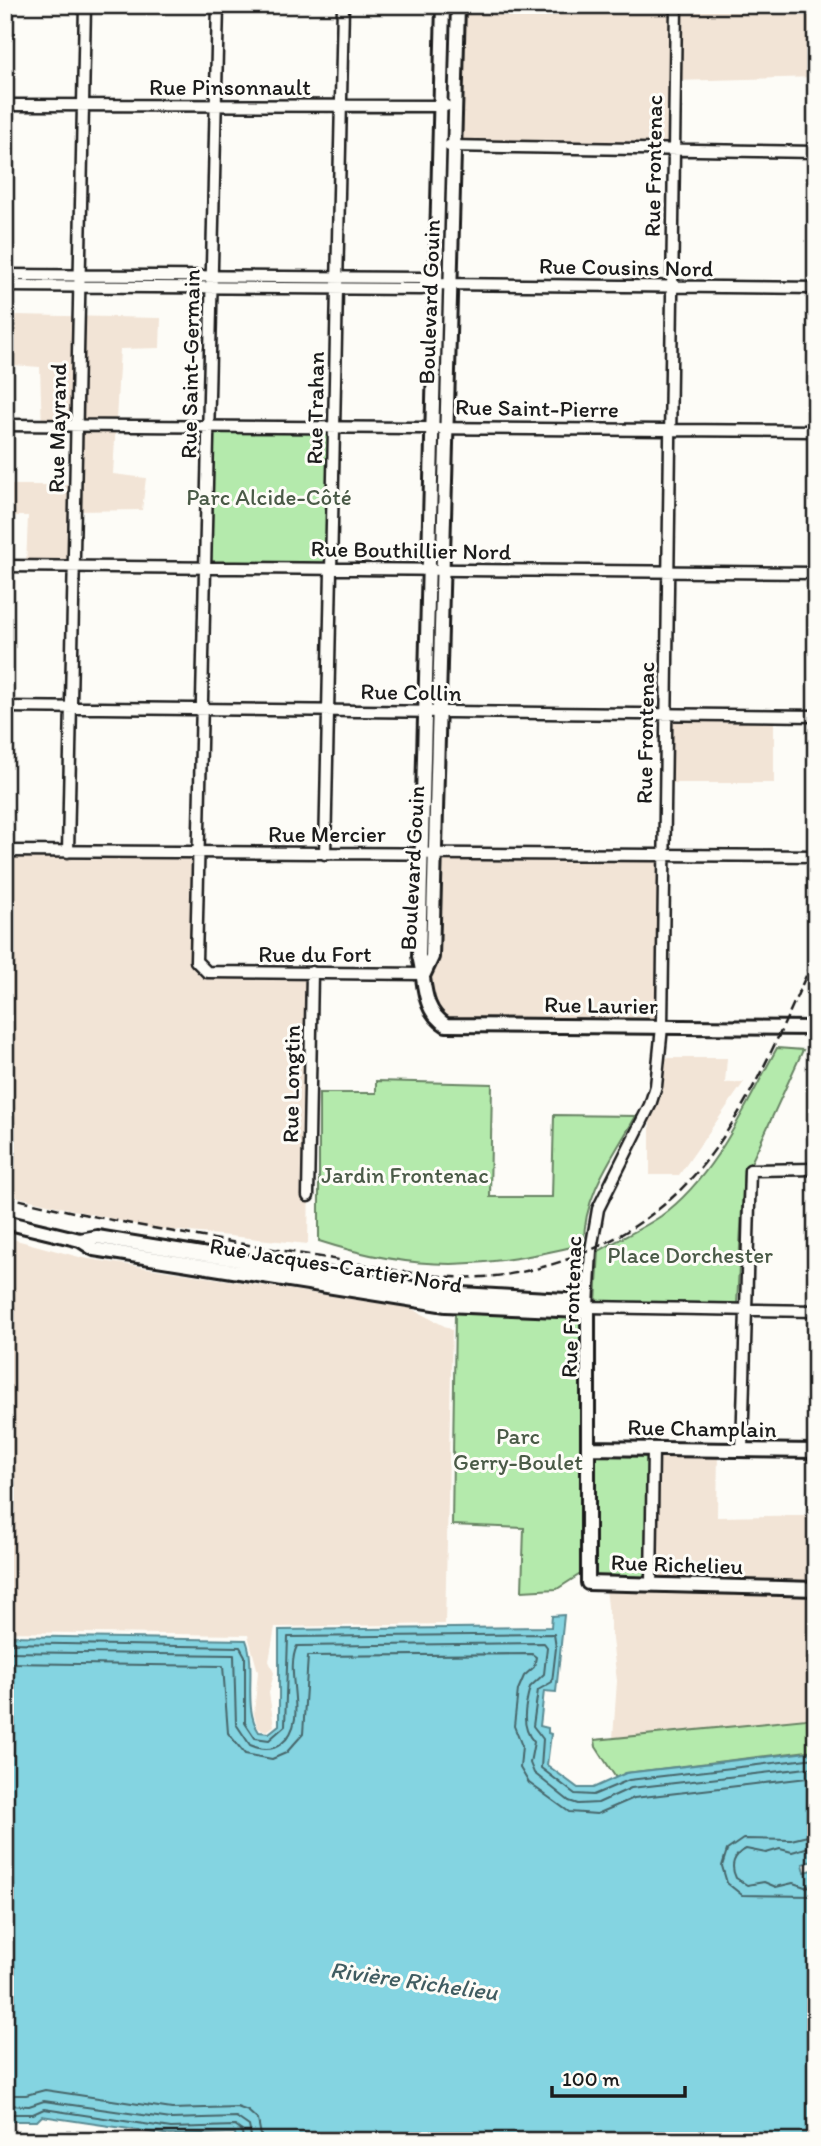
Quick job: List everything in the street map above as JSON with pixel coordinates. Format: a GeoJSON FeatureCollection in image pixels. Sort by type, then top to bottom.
{"type":"FeatureCollection","features":[{"type":"Feature","properties":{"kind":"street","name":"Rue Mayrand"},"geometry":{"type":"LineString","coordinates":[[68,852],[85,5]]}},
{"type":"Feature","properties":{"kind":"street","name":"Rue Saint-Germain"},"geometry":{"type":"LineString","coordinates":[[207,972],[197,961],[198,853],[218,5]]}},
{"type":"Feature","properties":{"kind":"street","name":"Rue Trahan"},"geometry":{"type":"LineString","coordinates":[[324,854],[343,5]]}},
{"type":"Feature","properties":{"kind":"street","name":"Boulevard Gouin"},"geometry":{"type":"LineString","coordinates":[[424,974],[419,956],[428,854],[432,711],[429,570],[443,5]]}},
{"type":"Feature","properties":{"kind":"street","name":"Boulevard Gouin"},"geometry":{"type":"LineString","coordinates":[[432,711],[443,570],[458,5]]}},
{"type":"Feature","properties":{"kind":"street","name":"Rue Frontenac"},"geometry":{"type":"LineString","coordinates":[[589,1448],[588,1307],[591,1250],[598,1209],[650,1105],[656,1086],[662,1027],[676,5]]}},
{"type":"Feature","properties":{"kind":"street"},"geometry":{"type":"LineString","coordinates":[[442,52],[457,52]]}},
{"type":"Feature","properties":{"kind":"street","name":"Rue Pinsonnault"},"geometry":{"type":"LineString","coordinates":[[5,105],[216,108],[456,106]]}},
{"type":"Feature","properties":{"kind":"street"},"geometry":{"type":"LineString","coordinates":[[440,146],[674,152],[816,152]]}},
{"type":"Feature","properties":{"kind":"street","name":"Rue Cousins Nord"},"geometry":{"type":"LineString","coordinates":[[5,275],[80,275],[212,282],[337,283],[421,278],[436,284],[816,288]]}},
{"type":"Feature","properties":{"kind":"street","name":"Rue Cousins Nord"},"geometry":{"type":"LineString","coordinates":[[5,286],[79,287],[212,282]]}},
{"type":"Feature","properties":{"kind":"street","name":"Rue Saint-Pierre"},"geometry":{"type":"LineString","coordinates":[[5,425],[446,426],[816,431]]}},
{"type":"Feature","properties":{"kind":"street","name":"Rue Bouthillier Nord"},"geometry":{"type":"LineString","coordinates":[[5,566],[816,573]]}},
{"type":"Feature","properties":{"kind":"street","name":"Rue Collin"},"geometry":{"type":"LineString","coordinates":[[5,707],[816,716]]}},
{"type":"Feature","properties":{"kind":"street","name":"Rue Mercier"},"geometry":{"type":"LineString","coordinates":[[5,851],[816,856]]}},
{"type":"Feature","properties":{"kind":"street","name":"Rue du Fort"},"geometry":{"type":"LineString","coordinates":[[207,972],[424,974]]}},
{"type":"Feature","properties":{"kind":"street","name":"Rue Longtin"},"geometry":{"type":"LineString","coordinates":[[308,1196],[312,972]]}},
{"type":"Feature","properties":{"kind":"street","name":"Rue Laurier"},"geometry":{"type":"LineString","coordinates":[[424,974],[426,1004],[434,1017],[446,1025],[816,1028]]}},
{"type":"Feature","properties":{"kind":"street"},"geometry":{"type":"LineString","coordinates":[[742,1450],[744,1310],[751,1170],[816,1169]]}},
{"type":"Feature","properties":{"kind":"street","name":"Rue Jacques-Cartier Nord"},"geometry":{"type":"LineString","coordinates":[[5,1222],[80,1240],[97,1237],[443,1293],[583,1301],[588,1307],[816,1311]]}},
{"type":"Feature","properties":{"kind":"street","name":"Rue Champlain"},"geometry":{"type":"LineString","coordinates":[[589,1448],[816,1451]]}},
{"type":"Feature","properties":{"kind":"street","name":"Rue Richelieu"},"geometry":{"type":"LineString","coordinates":[[589,1448],[588,1583],[816,1589]]}},
{"type":"Feature","properties":{"kind":"street"},"geometry":{"type":"LineString","coordinates":[[651,1585],[653,1449]]}},
{"type":"Feature","properties":{"kind":"shaded area"},"geometry":{"type":"Polygon","coordinates":[[[458,5],[816,5],[816,77],[675,81],[674,152],[455,151],[458,5]]]}},
{"type":"Feature","properties":{"kind":"shaded area"},"geometry":{"type":"Polygon","coordinates":[[[15,315],[161,318],[160,348],[120,349],[113,474],[146,478],[142,510],[75,511],[74,567],[26,566],[28,516],[5,516],[6,485],[78,485],[77,426],[42,430],[40,367],[12,365],[15,315]]]}},
{"type":"Feature","properties":{"kind":"shaded area"},"geometry":{"type":"Polygon","coordinates":[[[667,714],[774,715],[774,783],[666,783],[667,714]]]}},
{"type":"Feature","properties":{"kind":"shaded area"},"geometry":{"type":"Polygon","coordinates":[[[5,851],[198,853],[196,961],[207,972],[312,972],[308,1244],[150,1228],[5,1194],[5,851]]]}},
{"type":"Feature","properties":{"kind":"shaded area"},"geometry":{"type":"Polygon","coordinates":[[[435,855],[665,856],[662,1027],[446,1025],[434,1017],[424,974],[432,956],[435,855]]]}},
{"type":"Feature","properties":{"kind":"shaded area"},"geometry":{"type":"Polygon","coordinates":[[[660,1058],[727,1058],[725,1083],[744,1082],[679,1175],[650,1175],[650,1105],[660,1058]]]}},
{"type":"Feature","properties":{"kind":"shaded area"},"geometry":{"type":"Polygon","coordinates":[[[5,1237],[83,1258],[410,1308],[452,1330],[445,1624],[275,1627],[269,1661],[274,1673],[269,1693],[274,1726],[267,1731],[258,1728],[254,1714],[258,1672],[248,1635],[5,1632],[5,1237]]]}},
{"type":"Feature","properties":{"kind":"shaded area"},"geometry":{"type":"Polygon","coordinates":[[[589,1448],[718,1450],[717,1517],[816,1515],[816,1718],[613,1738],[617,1681],[589,1448]]]}},
{"type":"Feature","properties":{"kind":"green space","name":"Parc Alcide-Côté"},"geometry":{"type":"Polygon","coordinates":[[[208,426],[334,426],[331,569],[205,568],[208,426]]]}},
{"type":"Feature","properties":{"kind":"green space","name":"Place Dorchester"},"geometry":{"type":"Polygon","coordinates":[[[777,1048],[803,1050],[752,1161],[744,1169],[737,1305],[596,1302],[599,1251],[661,1216],[698,1181],[728,1139],[777,1048]]]}},
{"type":"Feature","properties":{"kind":"green space","name":"Jardin Frontenac"},"geometry":{"type":"Polygon","coordinates":[[[376,1081],[492,1084],[490,1197],[552,1197],[554,1115],[636,1116],[594,1193],[588,1209],[584,1244],[515,1259],[451,1264],[388,1258],[319,1241],[319,1093],[376,1093],[376,1081]]]}},
{"type":"Feature","properties":{"kind":"green space","name":"Parc Gerry-Boulet"},"geometry":{"type":"Polygon","coordinates":[[[446,1305],[584,1315],[582,1573],[557,1589],[522,1591],[524,1528],[452,1525],[455,1315],[446,1305]]]}},
{"type":"Feature","properties":{"kind":"green space"},"geometry":{"type":"Polygon","coordinates":[[[589,1448],[653,1449],[651,1585],[588,1583],[589,1448]]]}},
{"type":"Feature","properties":{"kind":"green space"},"geometry":{"type":"Polygon","coordinates":[[[816,1718],[816,1750],[626,1773],[616,1778],[596,1747],[595,1740],[816,1718]]]}},
{"type":"Feature","properties":{"kind":"water","name":"Rivière Richelieu"},"geometry":{"type":"Polygon","coordinates":[[[564,1615],[556,1692],[544,1691],[540,1726],[548,1728],[548,1733],[551,1734],[547,1765],[578,1788],[593,1788],[626,1773],[816,1751],[816,1860],[803,1864],[805,1872],[816,1869],[816,2141],[236,2141],[235,2133],[170,2135],[42,2116],[37,2121],[5,2121],[5,1636],[246,1640],[250,1663],[251,1711],[259,1732],[269,1733],[279,1725],[279,1630],[551,1627],[552,1616],[564,1615]]]}},
{"type":"Feature","properties":{"kind":"railway"},"geometry":{"type":"LineString","coordinates":[[5,1196],[85,1215],[411,1273],[474,1277],[544,1267],[591,1250],[635,1226],[675,1195],[698,1170],[719,1143],[756,1082],[816,954]]}}]}
